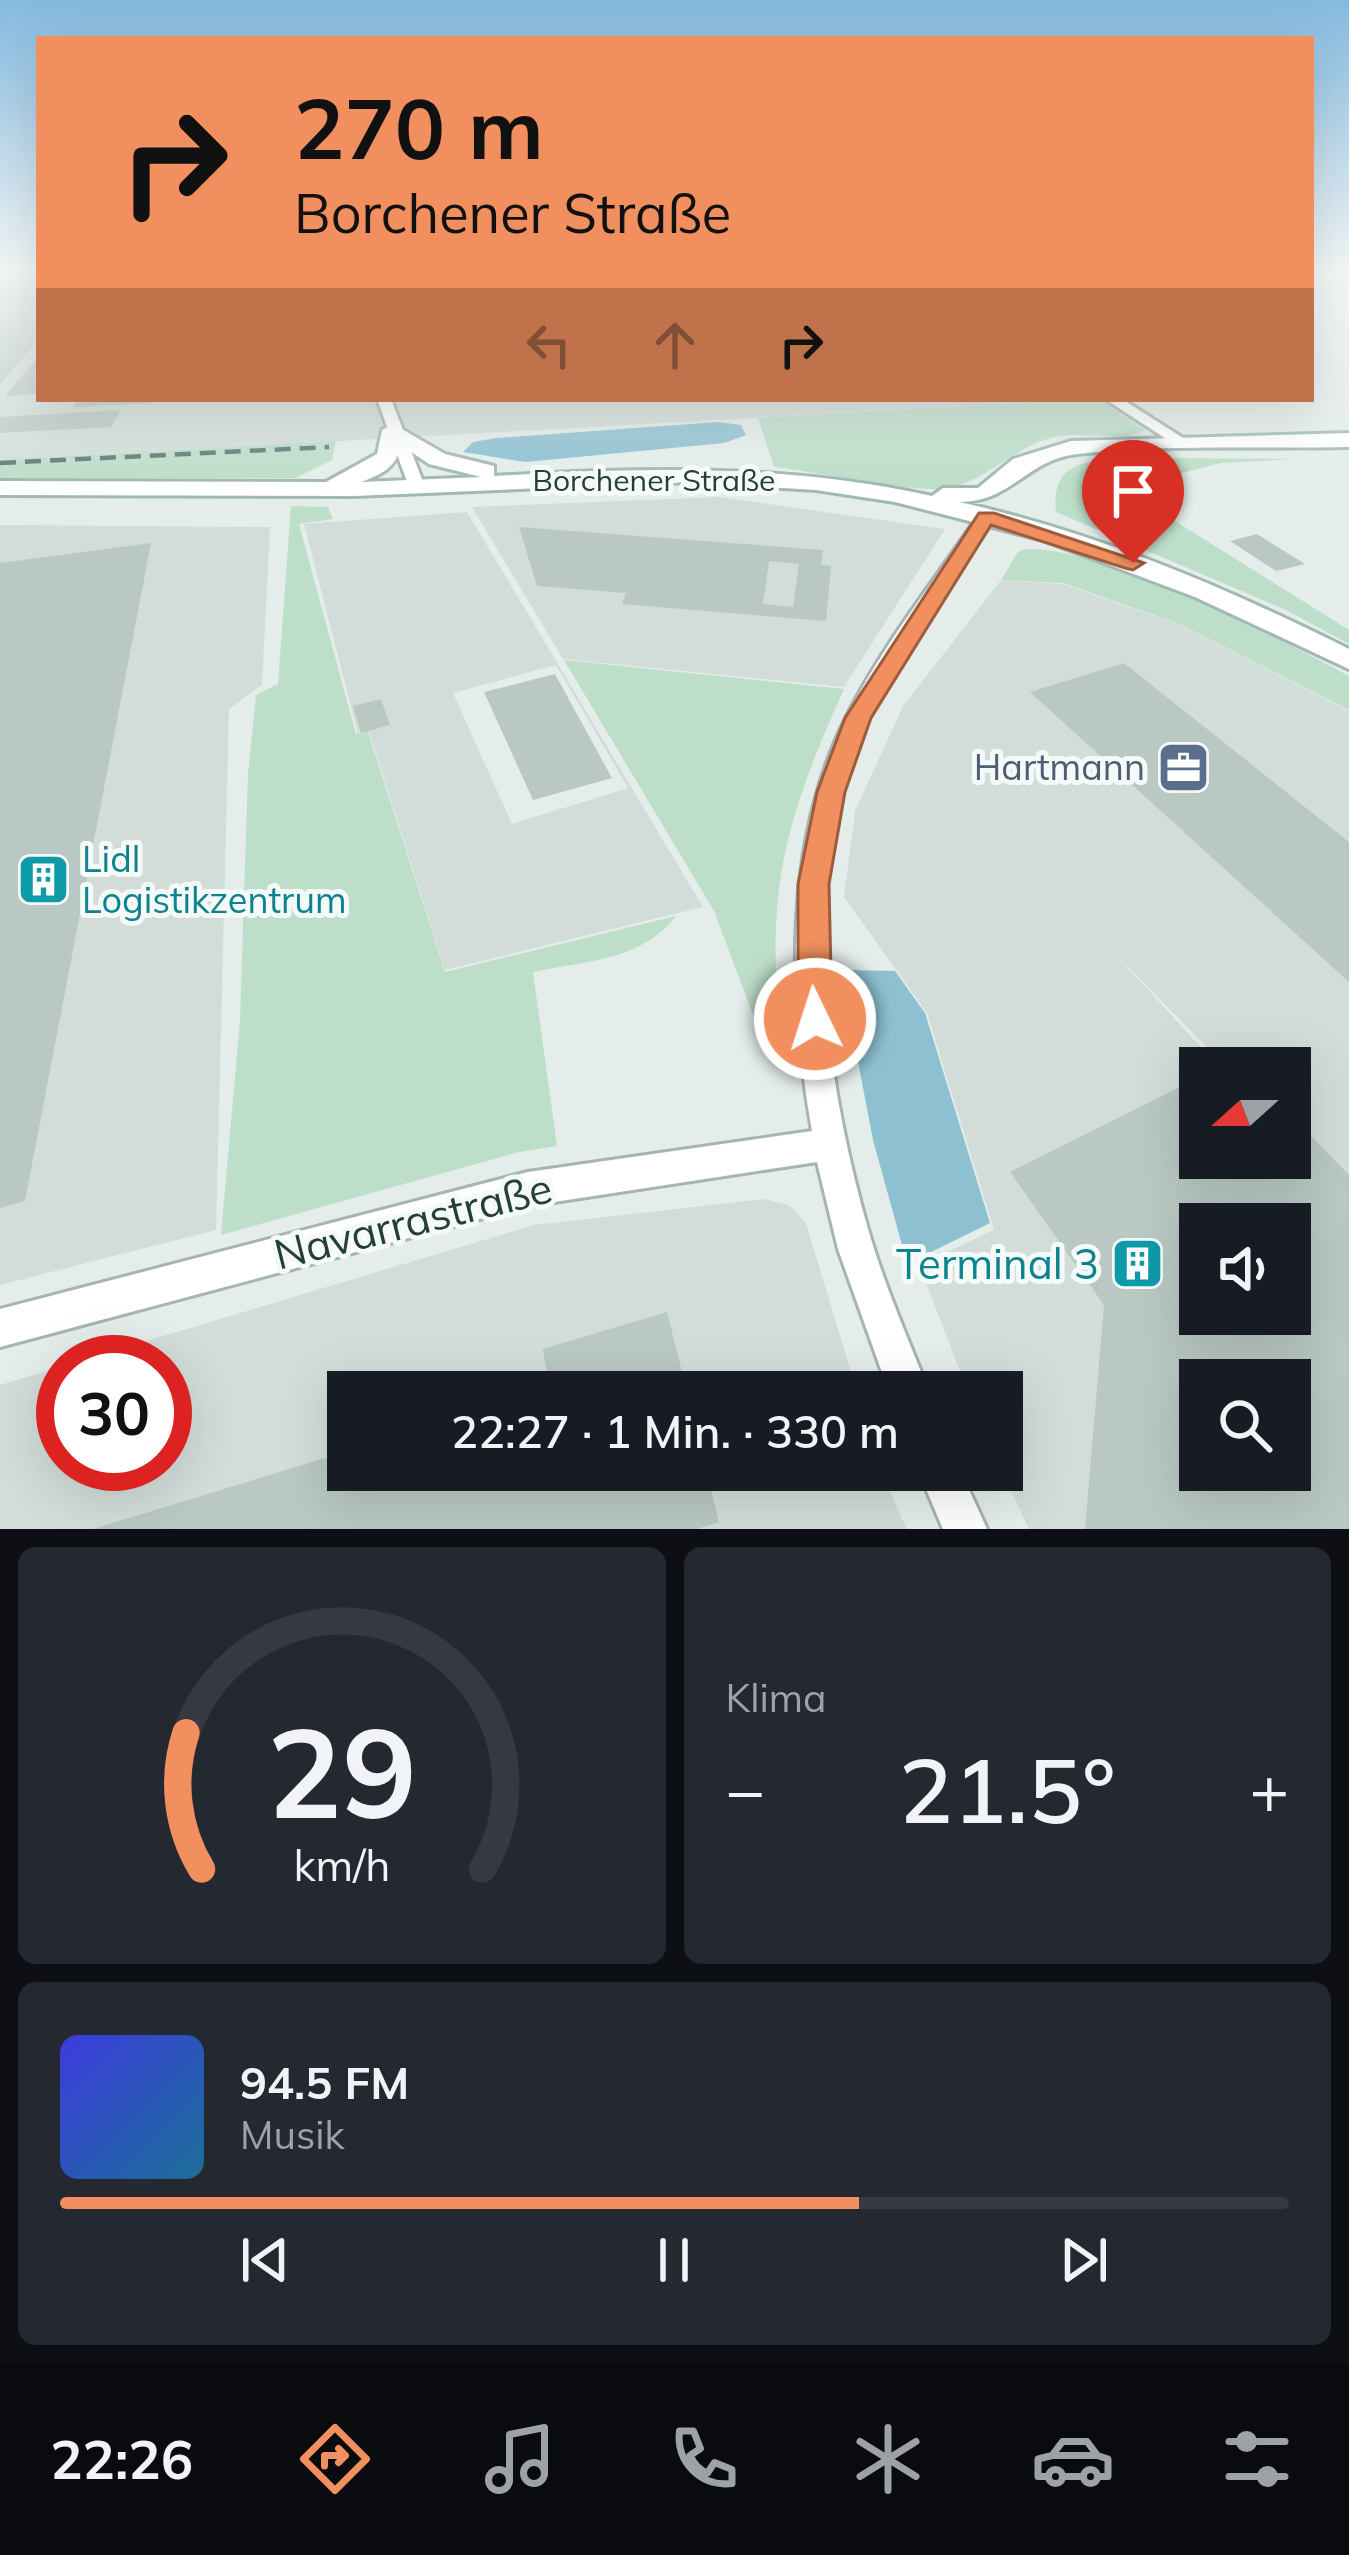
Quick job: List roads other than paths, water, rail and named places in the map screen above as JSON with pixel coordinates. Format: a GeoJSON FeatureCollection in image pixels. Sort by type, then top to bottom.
{"type":"FeatureCollection","features":[{"type":"Feature","properties":{"kind":"main road"},"geometry":{"type":"LineString","coordinates":[[312,490],[370,471],[388,457],[393,430],[437,459],[542,479]]}},
{"type":"Feature","properties":{"kind":"main road"},"geometry":{"type":"LineString","coordinates":[[781,480],[832,477],[968,497],[997,488],[1021,464],[1071,448],[1349,440]]}},
{"type":"Feature","properties":{"kind":"main road"},"geometry":{"type":"LineString","coordinates":[[986,517],[1036,459]]}},
{"type":"Feature","properties":{"kind":"main road","name":"Borchener Straße"},"geometry":{"type":"LineString","coordinates":[[0,488],[312,490],[610,475],[781,480],[986,517],[1133,563],[1271,619],[1349,660]]}},
{"type":"Feature","properties":{"kind":"main road"},"geometry":{"type":"LineString","coordinates":[[1014,488],[1040,516],[1133,563]]}},
{"type":"Feature","properties":{"kind":"street"},"geometry":{"type":"LineString","coordinates":[[385,402],[417,487]]}},
{"type":"Feature","properties":{"kind":"street"},"geometry":{"type":"LineString","coordinates":[[1117,402],[1186,445]]}},
{"type":"Feature","properties":{"kind":"street"},"geometry":{"type":"LineString","coordinates":[[901,1371],[850,1228],[832,1144],[812,987],[813,884],[831,792],[858,718],[986,517]]}},
{"type":"Feature","properties":{"kind":"street","name":"Navarrastraße"},"geometry":{"type":"LineString","coordinates":[[0,1328],[528,1190],[832,1144]]}},
{"type":"Feature","properties":{"kind":"street"},"geometry":{"type":"LineString","coordinates":[[948,1491],[965,1529]]}},
{"type":"Feature","properties":{"kind":"water"},"geometry":{"type":"Polygon","coordinates":[[[718,422],[741,425],[746,435],[724,443],[525,462],[463,452],[473,442],[496,438],[718,422]]]}},
{"type":"Feature","properties":{"kind":"water"},"geometry":{"type":"Polygon","coordinates":[[[848,970],[895,971],[925,1013],[990,1223],[925,1255],[902,1245],[873,1140],[856,1051],[848,970]]]}},
{"type":"Feature","properties":{"kind":"railway"},"geometry":{"type":"LineString","coordinates":[[0,463],[329,447]]}},
{"type":"Feature","properties":{"kind":"place","name":"Hartmann"},"geometry":{"type":"Point","coordinates":[1184,767]}},
{"type":"Feature","properties":{"kind":"place","name":"Lidl Logistikzentrum"},"geometry":{"type":"Point","coordinates":[43,880]}},
{"type":"Feature","properties":{"kind":"place","name":"Terminal 3"},"geometry":{"type":"Point","coordinates":[1138,1264]}}]}
